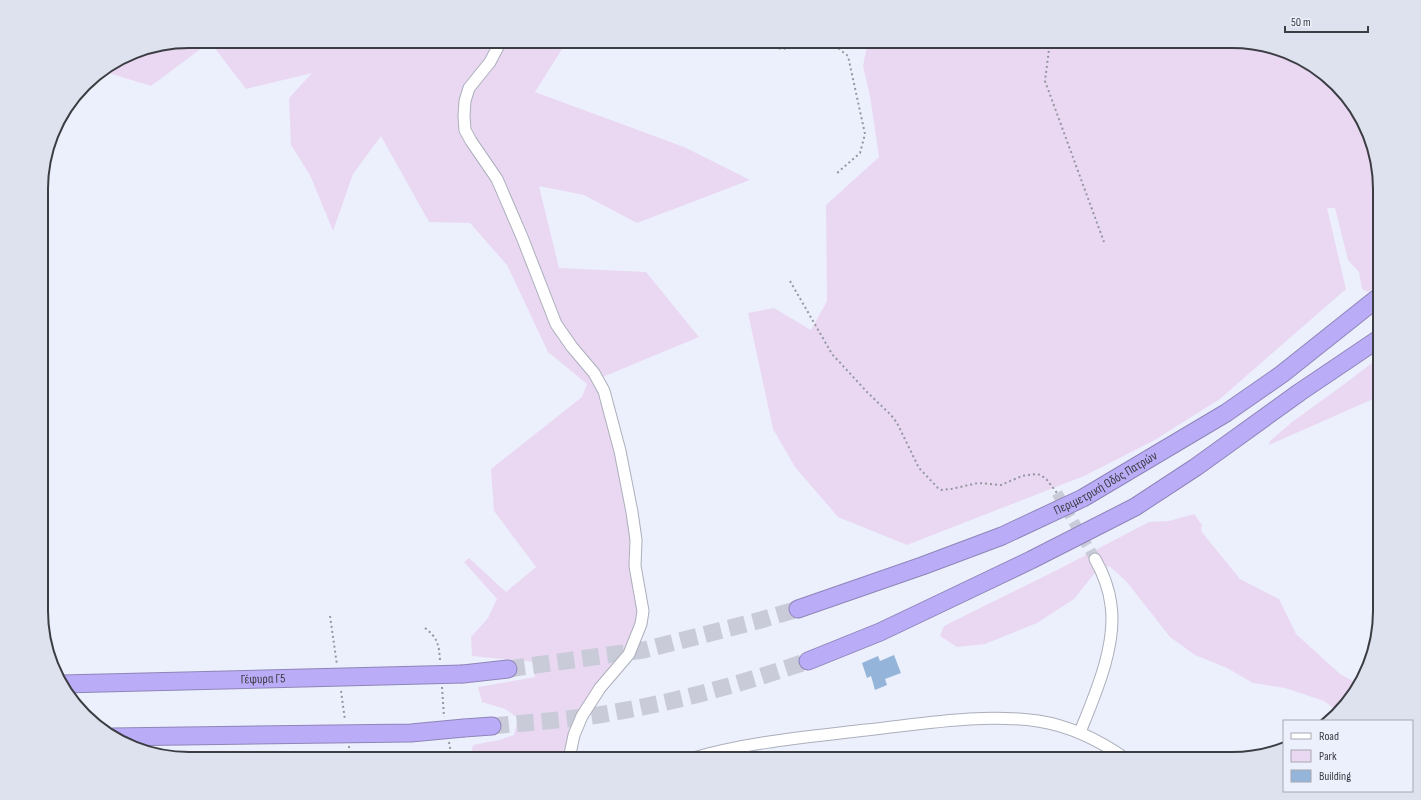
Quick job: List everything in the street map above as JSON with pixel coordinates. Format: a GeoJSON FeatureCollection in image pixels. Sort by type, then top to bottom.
{"type":"FeatureCollection","features":[{"type":"Feature","properties":{"kind":"highway","name":"Περιμετρική Οδός Πατρών"},"geometry":{"type":"LineString","coordinates":[[798,609],[915,568],[994,538],[1083,498],[1226,414],[1282,374],[1373,302]]}},
{"type":"Feature","properties":{"kind":"highway"},"geometry":{"type":"LineString","coordinates":[[808,661],[880,632],[927,610],[1031,560],[1135,507],[1196,467],[1300,392],[1373,343]]}},
{"type":"Feature","properties":{"kind":"highway","name":"Γέφυρα Γ5"},"geometry":{"type":"LineString","coordinates":[[68,684],[464,674],[508,669]]}},
{"type":"Feature","properties":{"kind":"highway"},"geometry":{"type":"LineString","coordinates":[[127,737],[411,733],[492,726]]}},
{"type":"Feature","properties":{"kind":"street"},"geometry":{"type":"LineString","coordinates":[[497,48],[490,62],[469,88],[465,101],[465,130],[497,180],[522,237],[556,324],[594,374],[604,391],[620,451],[631,504],[636,540],[634,566],[642,610],[642,624],[629,654],[600,688],[582,716],[574,735],[571,752]]}},
{"type":"Feature","properties":{"kind":"street"},"geometry":{"type":"LineString","coordinates":[[1080,732],[1103,669],[1111,626],[1112,606],[1109,593],[1106,581],[1095,559]]}},
{"type":"Feature","properties":{"kind":"street"},"geometry":{"type":"LineString","coordinates":[[717,752],[760,743],[958,720],[999,718],[1020,719],[1052,724],[1080,732],[1116,752]]}},
{"type":"Feature","properties":{"kind":"path"},"geometry":{"type":"LineString","coordinates":[[778,48],[792,48]]}},
{"type":"Feature","properties":{"kind":"path"},"geometry":{"type":"LineString","coordinates":[[836,174],[860,153],[865,134],[848,56],[838,48]]}},
{"type":"Feature","properties":{"kind":"path"},"geometry":{"type":"LineString","coordinates":[[1049,48],[1045,81],[1104,242]]}},
{"type":"Feature","properties":{"kind":"path"},"geometry":{"type":"LineString","coordinates":[[790,281],[832,354],[868,394],[891,415],[897,423],[919,468],[938,488],[942,490],[951,489],[978,483],[1001,485],[1022,476],[1036,474],[1041,475],[1047,480],[1057,493]]}},
{"type":"Feature","properties":{"kind":"path"},"geometry":{"type":"LineString","coordinates":[[425,628],[434,635],[438,643],[440,666]]}},
{"type":"Feature","properties":{"kind":"path"},"geometry":{"type":"LineString","coordinates":[[441,680],[444,720]]}},
{"type":"Feature","properties":{"kind":"path"},"geometry":{"type":"LineString","coordinates":[[449,739],[451,752]]}},
{"type":"Feature","properties":{"kind":"green space"},"geometry":{"type":"Polygon","coordinates":[[[202,48],[151,86],[109,73],[118,67],[144,55],[170,49],[202,48]]]}},
{"type":"Feature","properties":{"kind":"green space"},"geometry":{"type":"Polygon","coordinates":[[[215,48],[563,48],[535,92],[684,147],[750,180],[637,223],[584,195],[539,186],[559,268],[646,272],[699,337],[593,381],[599,392],[617,458],[632,534],[640,616],[637,629],[620,661],[595,687],[567,752],[472,752],[473,745],[499,740],[514,735],[518,718],[505,709],[482,702],[478,687],[535,677],[534,662],[472,656],[471,637],[488,618],[497,599],[464,562],[469,558],[506,592],[536,567],[494,511],[491,469],[582,397],[587,384],[548,352],[507,265],[470,223],[429,222],[381,136],[353,174],[333,231],[310,175],[291,145],[289,98],[312,73],[246,89],[215,48]]]}},
{"type":"Feature","properties":{"kind":"green space"},"geometry":{"type":"Polygon","coordinates":[[[867,48],[1241,48],[1277,55],[1303,67],[1332,89],[1354,118],[1366,144],[1373,180],[1373,289],[1368,292],[1362,289],[1359,272],[1348,260],[1335,208],[1327,208],[1346,289],[1220,399],[1153,441],[1084,476],[907,545],[838,517],[795,467],[773,429],[748,313],[774,308],[811,330],[827,301],[826,205],[879,157],[870,96],[863,66],[867,48]]]}},
{"type":"Feature","properties":{"kind":"green space"},"geometry":{"type":"Polygon","coordinates":[[[1373,362],[1373,399],[1269,445],[1270,441],[1292,422],[1373,362]]]}},
{"type":"Feature","properties":{"kind":"green space"},"geometry":{"type":"Polygon","coordinates":[[[1194,514],[1202,525],[1201,531],[1240,579],[1279,599],[1296,634],[1340,674],[1354,682],[1334,708],[1324,701],[1285,688],[1253,683],[1227,668],[1195,655],[1170,637],[1126,581],[1109,566],[1094,574],[1074,599],[1037,623],[985,644],[957,647],[940,636],[944,626],[1149,522],[1169,521],[1194,514]]]}},
{"type":"Feature","properties":{"kind":"building"},"geometry":{"type":"Polygon","coordinates":[[[894,655],[901,673],[885,679],[887,685],[875,690],[871,676],[867,678],[862,663],[878,656],[880,661],[894,655]]]}},
{"type":"Feature","properties":{"kind":"tunnel"},"geometry":{"type":"LineString","coordinates":[[1057,493],[1095,559]]}},
{"type":"Feature","properties":{"kind":"tunnel"},"geometry":{"type":"LineString","coordinates":[[508,669],[644,650],[798,609]]}},
{"type":"Feature","properties":{"kind":"tunnel"},"geometry":{"type":"LineString","coordinates":[[492,726],[551,721],[635,709],[710,691],[808,661]]}}]}
